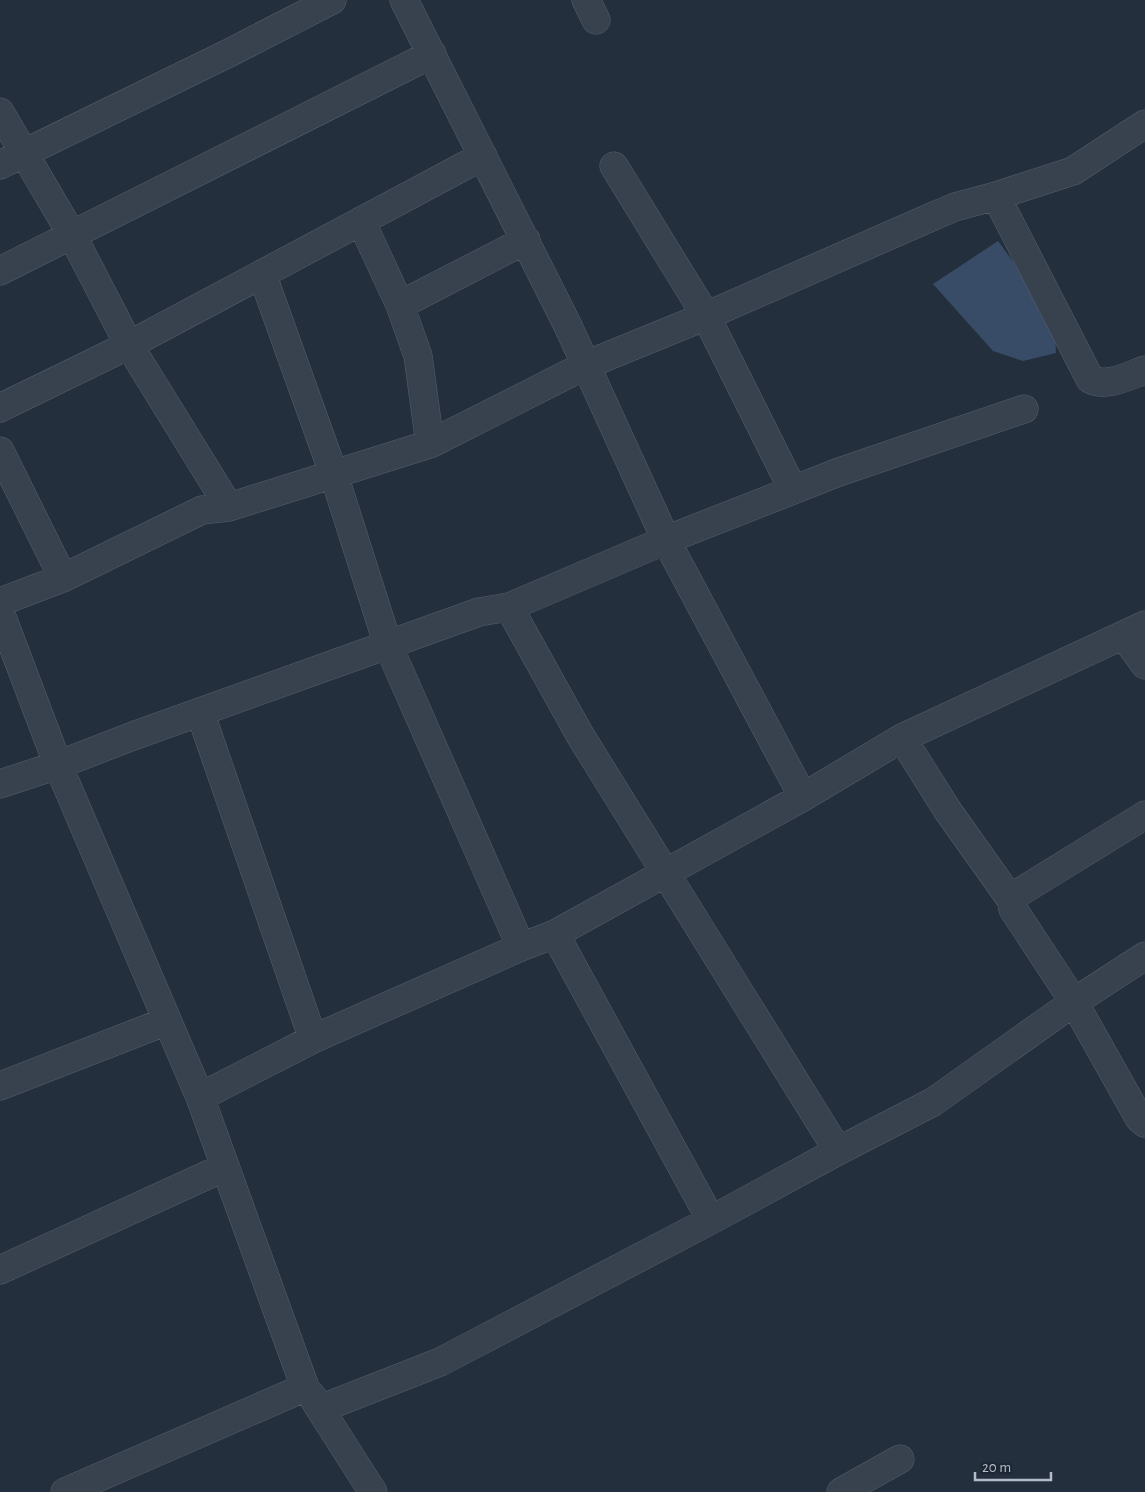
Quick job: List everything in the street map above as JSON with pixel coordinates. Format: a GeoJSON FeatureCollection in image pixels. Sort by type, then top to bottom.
{"type":"FeatureCollection","features":[{"type":"Feature","properties":{"kind":"street"},"geometry":{"type":"LineString","coordinates":[[0,165],[229,53],[332,0]]}},
{"type":"Feature","properties":{"kind":"street"},"geometry":{"type":"LineString","coordinates":[[404,0],[526,240],[586,364],[666,540],[803,797]]}},
{"type":"Feature","properties":{"kind":"street"},"geometry":{"type":"LineString","coordinates":[[0,271],[432,54]]}},
{"type":"Feature","properties":{"kind":"street"},"geometry":{"type":"LineString","coordinates":[[0,112],[72,235],[129,345],[228,506]]}},
{"type":"Feature","properties":{"kind":"street"},"geometry":{"type":"LineString","coordinates":[[0,602],[62,578],[202,510],[228,506],[430,444],[586,364],[706,316],[955,207],[1074,171],[1145,124]]}},
{"type":"Feature","properties":{"kind":"street"},"geometry":{"type":"LineString","coordinates":[[0,408],[129,345],[483,156]]}},
{"type":"Feature","properties":{"kind":"street"},"geometry":{"type":"LineString","coordinates":[[614,166],[706,316],[793,490]]}},
{"type":"Feature","properties":{"kind":"street"},"geometry":{"type":"LineString","coordinates":[[996,196],[1090,378],[1096,382],[1109,382],[1145,370]]}},
{"type":"Feature","properties":{"kind":"street"},"geometry":{"type":"LineString","coordinates":[[361,221],[400,305],[418,356],[430,444]]}},
{"type":"Feature","properties":{"kind":"street"},"geometry":{"type":"LineString","coordinates":[[400,305],[526,240]]}},
{"type":"Feature","properties":{"kind":"street"},"geometry":{"type":"LineString","coordinates":[[262,274],[334,475],[388,645],[521,947]]}},
{"type":"Feature","properties":{"kind":"street"},"geometry":{"type":"LineString","coordinates":[[0,784],[58,765],[132,736],[479,612],[509,607],[666,540],[839,472],[1024,409]]}},
{"type":"Feature","properties":{"kind":"street"},"geometry":{"type":"LineString","coordinates":[[0,451],[62,578]]}},
{"type":"Feature","properties":{"kind":"street"},"geometry":{"type":"LineString","coordinates":[[509,607],[580,735],[838,1151]]}},
{"type":"Feature","properties":{"kind":"street"},"geometry":{"type":"LineString","coordinates":[[0,612],[58,765],[200,1097],[313,1399],[373,1492]]}},
{"type":"Feature","properties":{"kind":"street"},"geometry":{"type":"LineString","coordinates":[[200,1097],[313,1040],[521,947],[555,934],[803,797],[902,738],[1134,630],[1145,665]]}},
{"type":"Feature","properties":{"kind":"street"},"geometry":{"type":"LineString","coordinates":[[200,712],[313,1040]]}},
{"type":"Feature","properties":{"kind":"street"},"geometry":{"type":"LineString","coordinates":[[902,738],[948,812],[1012,901],[1013,908],[1074,1002],[1139,1118],[1145,1123]]}},
{"type":"Feature","properties":{"kind":"street"},"geometry":{"type":"LineString","coordinates":[[1012,901],[1020,892],[1145,815]]}},
{"type":"Feature","properties":{"kind":"street"},"geometry":{"type":"LineString","coordinates":[[555,934],[711,1220]]}},
{"type":"Feature","properties":{"kind":"street"},"geometry":{"type":"LineString","coordinates":[[65,1492],[291,1394],[313,1399],[440,1362],[933,1102],[1074,1002],[1145,956]]}},
{"type":"Feature","properties":{"kind":"street"},"geometry":{"type":"LineString","coordinates":[[0,1086],[167,1021]]}},
{"type":"Feature","properties":{"kind":"street"},"geometry":{"type":"LineString","coordinates":[[0,1270],[225,1167]]}},
{"type":"Feature","properties":{"kind":"street"},"geometry":{"type":"LineString","coordinates":[[841,1492],[900,1459]]}},
{"type":"Feature","properties":{"kind":"water"},"geometry":{"type":"Polygon","coordinates":[[[998,241],[1054,317],[1056,353],[1023,361],[993,351],[933,284],[998,241]]]}}]}
